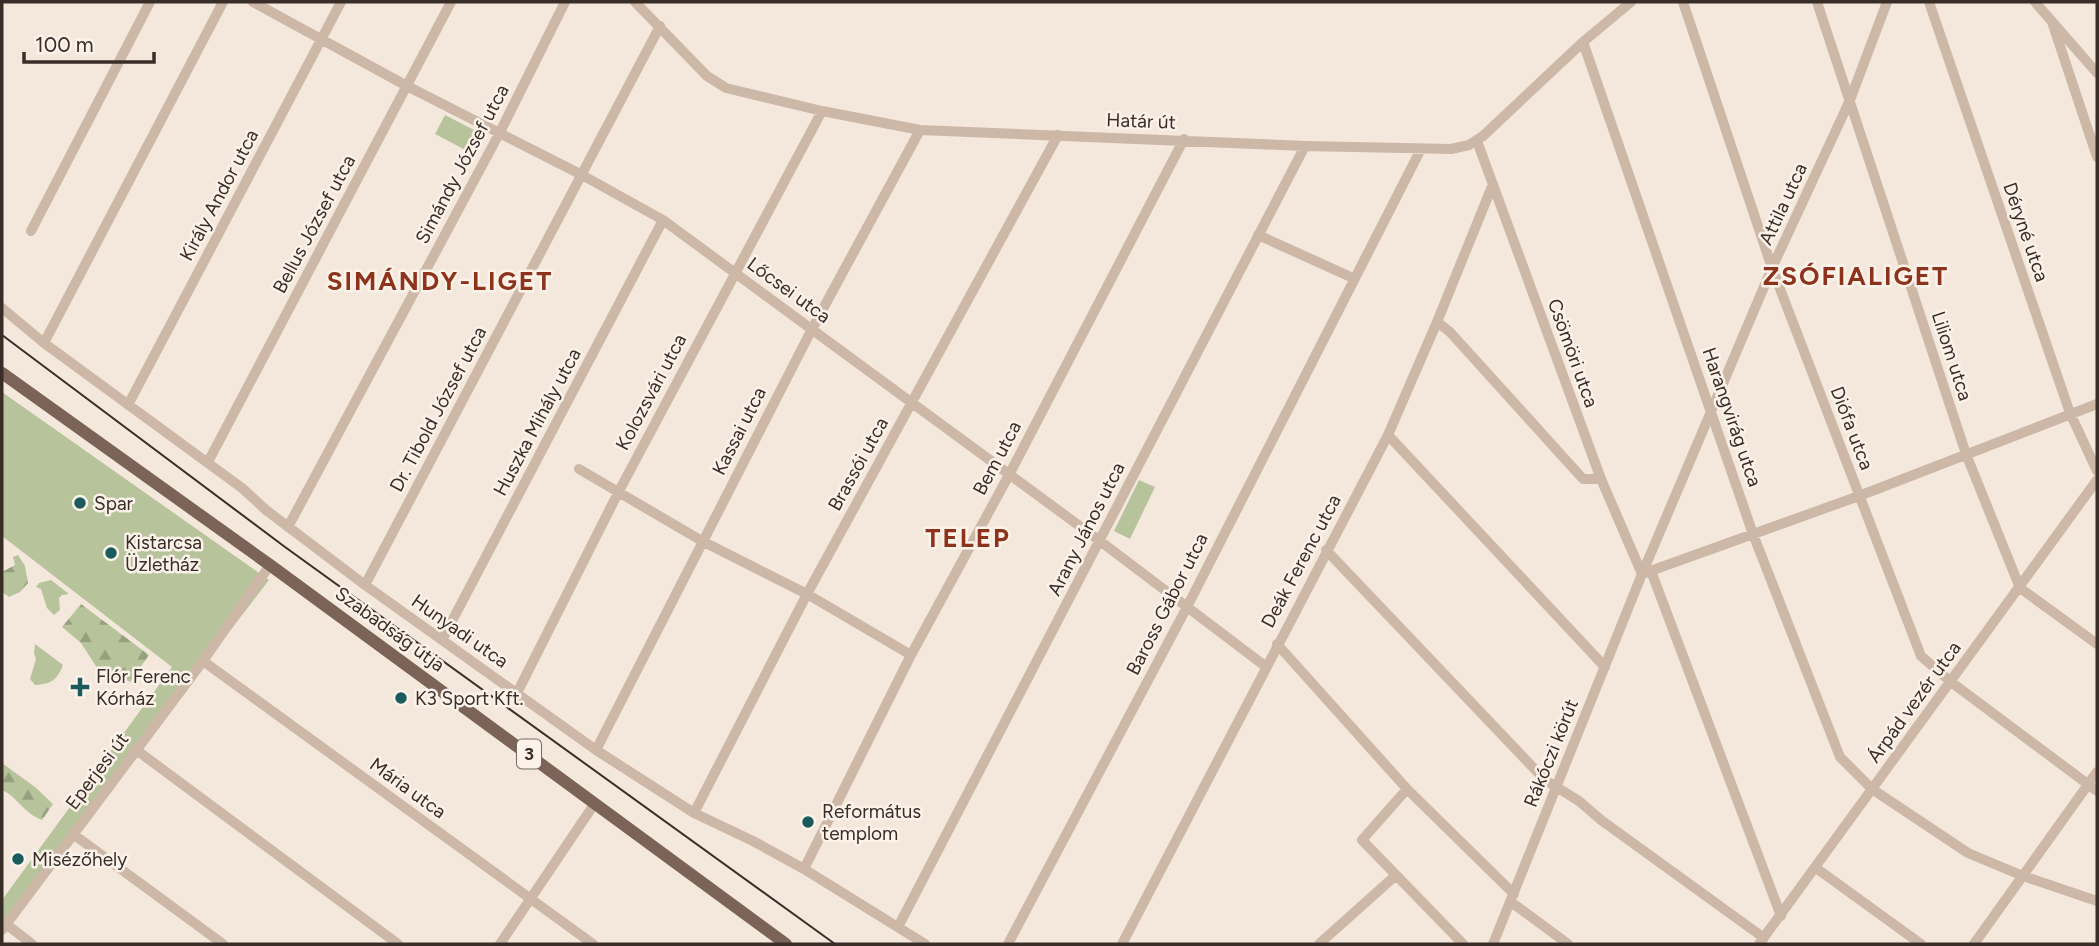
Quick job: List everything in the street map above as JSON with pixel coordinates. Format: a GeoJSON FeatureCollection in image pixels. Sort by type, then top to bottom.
{"type":"FeatureCollection","features":[{"type":"Feature","properties":{"kind":"main road","name":"Szabadság útja"},"geometry":{"type":"LineString","coordinates":[[2,373],[270,565],[786,944]]}},
{"type":"Feature","properties":{"kind":"street"},"geometry":{"type":"LineString","coordinates":[[31,231],[150,2]]}},
{"type":"Feature","properties":{"kind":"street"},"geometry":{"type":"LineString","coordinates":[[44,343],[223,2]]}},
{"type":"Feature","properties":{"kind":"street","name":"Lőcsei utca"},"geometry":{"type":"LineString","coordinates":[[253,2],[663,220],[1100,541],[1265,666]]}},
{"type":"Feature","properties":{"kind":"street","name":"Király Andor utca"},"geometry":{"type":"LineString","coordinates":[[128,405],[341,2]]}},
{"type":"Feature","properties":{"kind":"street","name":"Bellus József utca"},"geometry":{"type":"LineString","coordinates":[[208,462],[451,2]]}},
{"type":"Feature","properties":{"kind":"street","name":"Simándy József utca"},"geometry":{"type":"LineString","coordinates":[[288,527],[499,134],[565,2]]}},
{"type":"Feature","properties":{"kind":"street","name":"Határ út"},"geometry":{"type":"LineString","coordinates":[[635,2],[691,61],[722,86],[822,111],[920,130],[1421,149],[1457,148],[1477,141]]}},
{"type":"Feature","properties":{"kind":"street"},"geometry":{"type":"LineString","coordinates":[[1477,141],[1583,42],[1631,2]]}},
{"type":"Feature","properties":{"kind":"street","name":"Diófa utca"},"geometry":{"type":"LineString","coordinates":[[1683,2],[1772,268],[1921,656],[1951,682],[2093,788]]}},
{"type":"Feature","properties":{"kind":"street","name":"Liliom utca"},"geometry":{"type":"LineString","coordinates":[[1817,2],[1966,454],[2020,588]]}},
{"type":"Feature","properties":{"kind":"street","name":"Attila utca"},"geometry":{"type":"LineString","coordinates":[[1646,573],[1772,268],[1850,100],[1887,2]]}},
{"type":"Feature","properties":{"kind":"street","name":"Déryné utca"},"geometry":{"type":"LineString","coordinates":[[1929,2],[2070,414],[2097,471]]}},
{"type":"Feature","properties":{"kind":"street"},"geometry":{"type":"LineString","coordinates":[[2035,2],[2097,73]]}},
{"type":"Feature","properties":{"kind":"street"},"geometry":{"type":"LineString","coordinates":[[2052,22],[2097,157]]}},
{"type":"Feature","properties":{"kind":"street","name":"Dr. Tibold József utca"},"geometry":{"type":"LineString","coordinates":[[365,585],[660,26]]}},
{"type":"Feature","properties":{"kind":"street","name":"Harangvirág utca"},"geometry":{"type":"LineString","coordinates":[[1583,42],[1753,534],[1840,757],[1872,789],[1968,853],[2023,876],[2097,901]]}},
{"type":"Feature","properties":{"kind":"street","name":"Kolozsvári utca"},"geometry":{"type":"LineString","coordinates":[[517,693],[619,491],[822,111]]}},
{"type":"Feature","properties":{"kind":"street","name":"Kassai utca"},"geometry":{"type":"LineString","coordinates":[[596,750],[812,329],[920,130]]}},
{"type":"Feature","properties":{"kind":"street","name":"Brassói utca"},"geometry":{"type":"LineString","coordinates":[[694,813],[807,594],[1058,135]]}},
{"type":"Feature","properties":{"kind":"street","name":"Bem utca"},"geometry":{"type":"LineString","coordinates":[[804,869],[911,655],[1009,475],[1184,139]]}},
{"type":"Feature","properties":{"kind":"street","name":"Csömöri utca"},"geometry":{"type":"LineString","coordinates":[[1477,141],[1601,479],[1646,573],[1781,916]]}},
{"type":"Feature","properties":{"kind":"street","name":"Arany János utca"},"geometry":{"type":"LineString","coordinates":[[898,927],[1305,146]]}},
{"type":"Feature","properties":{"kind":"street","name":"Baross Gábor utca"},"geometry":{"type":"LineString","coordinates":[[1008,944],[1187,607],[1421,149]]}},
{"type":"Feature","properties":{"kind":"street","name":"Deák Ferenc utca"},"geometry":{"type":"LineString","coordinates":[[1122,944],[1388,435],[1493,184]]}},
{"type":"Feature","properties":{"kind":"street","name":"Huszka Mihály utca"},"geometry":{"type":"LineString","coordinates":[[442,640],[663,220]]}},
{"type":"Feature","properties":{"kind":"street"},"geometry":{"type":"LineString","coordinates":[[1258,235],[1353,278]]}},
{"type":"Feature","properties":{"kind":"street","name":"Hunyadi utca"},"geometry":{"type":"LineString","coordinates":[[2,308],[44,343],[208,462],[365,585],[596,750],[694,813],[804,869],[925,944]]}},
{"type":"Feature","properties":{"kind":"street"},"geometry":{"type":"LineString","coordinates":[[1437,322],[1450,332],[1583,479],[1601,479]]}},
{"type":"Feature","properties":{"kind":"street"},"geometry":{"type":"LineString","coordinates":[[1646,573],[1859,496],[2097,404]]}},
{"type":"Feature","properties":{"kind":"street"},"geometry":{"type":"LineString","coordinates":[[1388,435],[1605,667]]}},
{"type":"Feature","properties":{"kind":"street"},"geometry":{"type":"LineString","coordinates":[[579,469],[702,541],[807,594],[911,655]]}},
{"type":"Feature","properties":{"kind":"street","name":"Árpád vezér utca"},"geometry":{"type":"LineString","coordinates":[[1761,941],[2097,480]]}},
{"type":"Feature","properties":{"kind":"street"},"geometry":{"type":"LineString","coordinates":[[1326,550],[1545,780],[1579,801],[1761,941]]}},
{"type":"Feature","properties":{"kind":"street","name":"Eperjesi út"},"geometry":{"type":"LineString","coordinates":[[4,927],[203,661],[270,565]]}},
{"type":"Feature","properties":{"kind":"street","name":"Rákóczi körút"},"geometry":{"type":"LineString","coordinates":[[1493,944],[1646,573]]}},
{"type":"Feature","properties":{"kind":"street"},"geometry":{"type":"LineString","coordinates":[[2020,588],[2097,644]]}},
{"type":"Feature","properties":{"kind":"street"},"geometry":{"type":"LineString","coordinates":[[1277,644],[1407,789],[1513,898],[1568,944]]}},
{"type":"Feature","properties":{"kind":"street","name":"Mária utca"},"geometry":{"type":"LineString","coordinates":[[203,661],[593,944]]}},
{"type":"Feature","properties":{"kind":"street"},"geometry":{"type":"LineString","coordinates":[[135,749],[398,944]]}},
{"type":"Feature","properties":{"kind":"street"},"geometry":{"type":"LineString","coordinates":[[1973,944],[2093,788],[2097,772]]}},
{"type":"Feature","properties":{"kind":"street"},"geometry":{"type":"LineString","coordinates":[[1407,789],[1362,840],[1463,944]]}},
{"type":"Feature","properties":{"kind":"street"},"geometry":{"type":"LineString","coordinates":[[500,944],[595,803]]}},
{"type":"Feature","properties":{"kind":"street"},"geometry":{"type":"LineString","coordinates":[[73,834],[223,944]]}},
{"type":"Feature","properties":{"kind":"street"},"geometry":{"type":"LineString","coordinates":[[1816,868],[1921,944]]}},
{"type":"Feature","properties":{"kind":"street"},"geometry":{"type":"LineString","coordinates":[[1319,944],[1395,876]]}},
{"type":"Feature","properties":{"kind":"street"},"geometry":{"type":"LineString","coordinates":[[4,927],[32,944]]}},
{"type":"Feature","properties":{"kind":"green space"},"geometry":{"type":"Polygon","coordinates":[[[445,115],[474,130],[471,135],[478,138],[471,153],[435,134],[445,115]]]}},
{"type":"Feature","properties":{"kind":"green space"},"geometry":{"type":"Polygon","coordinates":[[[2,392],[269,580],[2,927],[2,900],[172,667],[2,536],[2,392]]]}},
{"type":"Feature","properties":{"kind":"green space"},"geometry":{"type":"Polygon","coordinates":[[[1139,480],[1155,487],[1130,539],[1114,531],[1139,480]]]}},
{"type":"Feature","properties":{"kind":"green space"},"geometry":{"type":"Polygon","coordinates":[[[18,555],[25,566],[28,583],[20,592],[9,597],[2,592],[2,572],[15,565],[13,557],[18,555]]]}},
{"type":"Feature","properties":{"kind":"green space"},"geometry":{"type":"Polygon","coordinates":[[[51,580],[69,594],[59,598],[60,610],[54,615],[47,608],[41,589],[36,587],[39,583],[51,580]]]}},
{"type":"Feature","properties":{"kind":"green space"},"geometry":{"type":"Polygon","coordinates":[[[81,604],[149,655],[130,682],[116,674],[103,677],[81,643],[62,627],[81,604]]]}},
{"type":"Feature","properties":{"kind":"green space"},"geometry":{"type":"Polygon","coordinates":[[[35,644],[63,665],[53,680],[46,684],[35,685],[30,679],[36,659],[35,644]]]}},
{"type":"Feature","properties":{"kind":"green space"},"geometry":{"type":"Polygon","coordinates":[[[2,763],[53,804],[42,820],[2,790],[2,763]]]}},
{"type":"Feature","properties":{"kind":"tram line"},"geometry":{"type":"LineString","coordinates":[[2,335],[285,547],[835,944]]}},
{"type":"Feature","properties":{"kind":"place","name":"Spar"},"geometry":{"type":"Point","coordinates":[80,503]}},
{"type":"Feature","properties":{"kind":"place","name":"Kistarcsa Üzletház"},"geometry":{"type":"Point","coordinates":[111,553]}},
{"type":"Feature","properties":{"kind":"place","name":"Flór Ferenc Kórház"},"geometry":{"type":"Point","coordinates":[80,687]}},
{"type":"Feature","properties":{"kind":"place","name":"K3 Sport Kft."},"geometry":{"type":"Point","coordinates":[401,698]}},
{"type":"Feature","properties":{"kind":"place","name":"Református templom"},"geometry":{"type":"Point","coordinates":[808,822]}},
{"type":"Feature","properties":{"kind":"place","name":"Misézőhely"},"geometry":{"type":"Point","coordinates":[18,859]}},
{"type":"Feature","properties":{"kind":"district","name":"ZSÓFIALIGET"},"geometry":{"type":"Point","coordinates":[1856,276]}},
{"type":"Feature","properties":{"kind":"district","name":"SIMÁNDY-LIGET"},"geometry":{"type":"Point","coordinates":[440,281]}},
{"type":"Feature","properties":{"kind":"district","name":"TELEP"},"geometry":{"type":"Point","coordinates":[968,538]}}]}
